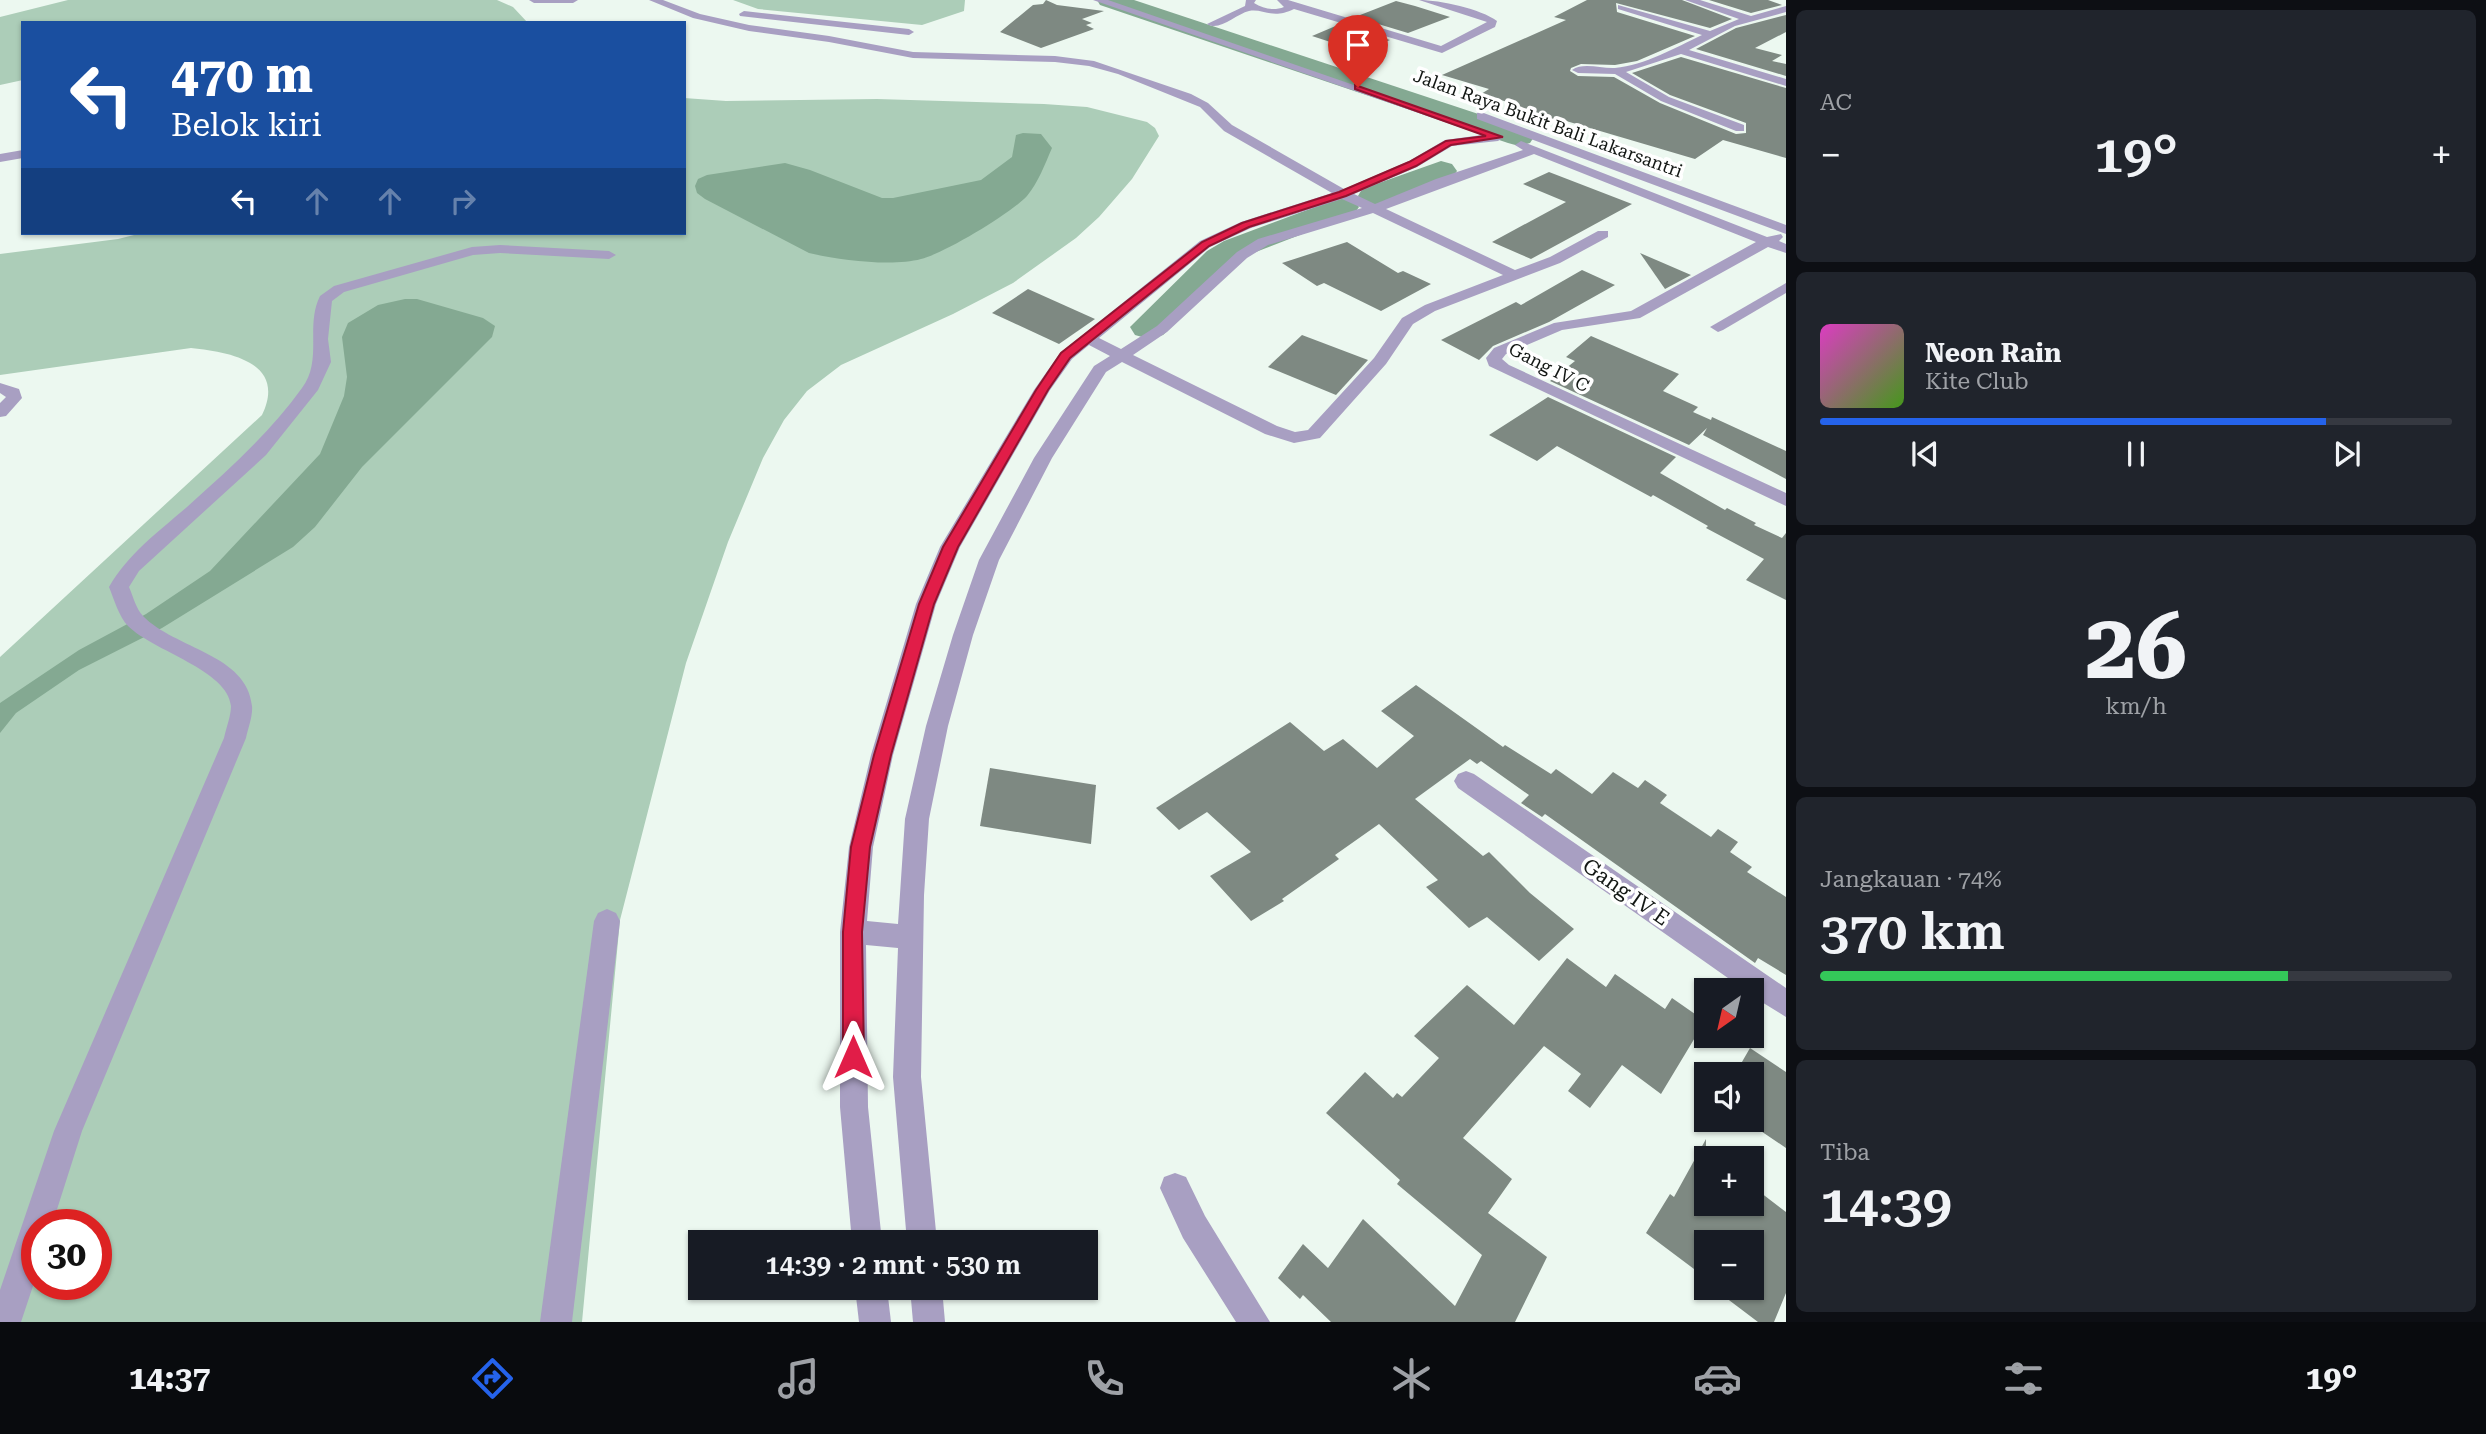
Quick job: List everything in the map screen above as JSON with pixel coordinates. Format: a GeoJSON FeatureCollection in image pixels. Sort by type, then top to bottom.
{"type":"FeatureCollection","features":[{"type":"Feature","properties":{"kind":"street"},"geometry":{"type":"LineString","coordinates":[[534,0],[573,0]]}},
{"type":"Feature","properties":{"kind":"street"},"geometry":{"type":"LineString","coordinates":[[654,0],[697,16],[749,28],[829,39],[913,55],[1055,59],[1090,63],[1122,72],[1187,96],[1204,105],[1228,128],[1343,194],[1514,275]]}},
{"type":"Feature","properties":{"kind":"street"},"geometry":{"type":"LineString","coordinates":[[687,0],[728,12],[909,32]]}},
{"type":"Feature","properties":{"kind":"street","name":"Jalan Raya Bukit Bali Lakarsantri"},"geometry":{"type":"LineString","coordinates":[[1098,0],[1235,32]]}},
{"type":"Feature","properties":{"kind":"street"},"geometry":{"type":"LineString","coordinates":[[1137,0],[1174,12]]}},
{"type":"Feature","properties":{"kind":"street"},"geometry":{"type":"LineString","coordinates":[[1210,27],[1254,6],[1284,11],[1286,3],[1442,50],[1491,24],[1492,20],[1423,0]]}},
{"type":"Feature","properties":{"kind":"street"},"geometry":{"type":"LineString","coordinates":[[1690,0],[1748,18]]}},
{"type":"Feature","properties":{"kind":"street"},"geometry":{"type":"LineString","coordinates":[[1622,7],[1713,34]]}},
{"type":"Feature","properties":{"kind":"street"},"geometry":{"type":"LineString","coordinates":[[1578,70],[1617,71],[1681,51],[1748,18],[1786,9]]}},
{"type":"Feature","properties":{"kind":"street","name":"Jalan Raya Bukit Bali Lakarsantri"},"geometry":{"type":"LineString","coordinates":[[1210,27],[1786,249]]}},
{"type":"Feature","properties":{"kind":"street"},"geometry":{"type":"LineString","coordinates":[[1681,51],[1786,83]]}},
{"type":"Feature","properties":{"kind":"street"},"geometry":{"type":"LineString","coordinates":[[1617,71],[1672,103],[1740,128]]}},
{"type":"Feature","properties":{"kind":"street","name":"Jalan Raya Bukit Bali Lakarsantri"},"geometry":{"type":"LineString","coordinates":[[1471,112],[1786,232]]}},
{"type":"Feature","properties":{"kind":"street"},"geometry":{"type":"LineString","coordinates":[[921,1230],[907,1077],[917,819],[937,726],[963,635],[989,560],[1043,458],[1100,369],[1162,329],[1242,255],[1263,242],[1374,209],[1443,165],[1449,143],[1498,137]]}},
{"type":"Feature","properties":{"kind":"street"},"geometry":{"type":"LineString","coordinates":[[866,1230],[854,1107],[853,932],[860,847],[926,604],[950,547],[1042,390],[1066,356],[1205,244],[1246,225],[1443,165],[1496,165],[1534,150]]}},
{"type":"Feature","properties":{"kind":"street"},"geometry":{"type":"LineString","coordinates":[[0,158],[21,154]]}},
{"type":"Feature","properties":{"kind":"street"},"geometry":{"type":"LineString","coordinates":[[1767,240],[1786,232]]}},
{"type":"Feature","properties":{"kind":"street"},"geometry":{"type":"LineString","coordinates":[[1087,338],[1271,430],[1294,438],[1314,434],[1381,361],[1407,321],[1430,308],[1556,260],[1603,234]]}},
{"type":"Feature","properties":{"kind":"street","name":"Gang IV C"},"geometry":{"type":"LineString","coordinates":[[1767,240],[1635,315],[1559,326],[1500,351],[1493,358],[1503,369],[1786,500]]}},
{"type":"Feature","properties":{"kind":"street"},"geometry":{"type":"LineString","coordinates":[[42,1209],[68,1131],[235,738],[242,708],[236,685],[214,668],[154,636],[133,619],[119,587],[132,566],[260,451],[312,387],[323,362],[320,339],[325,299],[339,289],[472,251],[500,249],[609,255]]}},
{"type":"Feature","properties":{"kind":"street"},"geometry":{"type":"LineString","coordinates":[[1718,327],[1786,287]]}},
{"type":"Feature","properties":{"kind":"street"},"geometry":{"type":"LineString","coordinates":[[0,388],[13,392],[14,398],[0,412]]}},
{"type":"Feature","properties":{"kind":"street","name":"Gang IV E"},"geometry":{"type":"LineString","coordinates":[[1466,780],[1786,1004]]}},
{"type":"Feature","properties":{"kind":"street"},"geometry":{"type":"LineString","coordinates":[[555,1322],[607,921]]}},
{"type":"Feature","properties":{"kind":"street"},"geometry":{"type":"LineString","coordinates":[[853,932],[912,937]]}},
{"type":"Feature","properties":{"kind":"street"},"geometry":{"type":"LineString","coordinates":[[1175,1188],[1194,1227],[1254,1322]]}},
{"type":"Feature","properties":{"kind":"street"},"geometry":{"type":"LineString","coordinates":[[5,1322],[21,1274]]}},
{"type":"Feature","properties":{"kind":"street"},"geometry":{"type":"LineString","coordinates":[[872,1300],[875,1322]]}},
{"type":"Feature","properties":{"kind":"street"},"geometry":{"type":"LineString","coordinates":[[927,1300],[929,1322]]}},
{"type":"Feature","properties":{"kind":"shaded area"},"geometry":{"type":"Polygon","coordinates":[[[68,0],[497,0],[513,7],[526,21],[21,21],[21,80],[0,85],[0,17],[68,0]]]}},
{"type":"Feature","properties":{"kind":"shaded area"},"geometry":{"type":"Polygon","coordinates":[[[733,0],[965,0],[964,11],[922,25],[758,9],[733,0]]]}},
{"type":"Feature","properties":{"kind":"shaded area"},"geometry":{"type":"Polygon","coordinates":[[[686,98],[726,101],[877,99],[1044,104],[1087,107],[1147,122],[1155,128],[1159,136],[1132,179],[1099,217],[1076,238],[1013,283],[953,314],[841,365],[807,391],[784,420],[763,458],[728,542],[686,663],[620,920],[582,1322],[0,1322],[0,657],[262,415],[268,397],[267,383],[261,372],[251,363],[222,353],[191,348],[0,375],[0,254],[134,235],[686,235],[686,98]]]}},
{"type":"Feature","properties":{"kind":"shaded area"},"geometry":{"type":"Polygon","coordinates":[[[1041,134],[1052,148],[1027,196],[1007,213],[961,241],[932,255],[909,261],[865,262],[809,253],[705,199],[697,193],[695,186],[698,179],[707,175],[785,163],[882,198],[893,198],[981,180],[1012,157],[1016,135],[1041,134]]]}},
{"type":"Feature","properties":{"kind":"shaded area"},"geometry":{"type":"Polygon","coordinates":[[[417,299],[483,318],[495,326],[492,337],[362,467],[315,527],[293,547],[162,628],[79,670],[16,713],[0,733],[0,703],[79,650],[146,614],[210,571],[320,454],[344,396],[347,377],[342,337],[348,323],[378,305],[417,299]]]}},
{"type":"Feature","properties":{"kind":"building"},"geometry":{"type":"Polygon","coordinates":[[[1046,0],[1057,5],[1104,11],[1082,19],[1092,23],[1086,25],[1094,29],[1041,48],[1000,32],[1033,5],[1043,4],[1046,0]]]}},
{"type":"Feature","properties":{"kind":"building"},"geometry":{"type":"Polygon","coordinates":[[[1587,0],[1682,0],[1732,19],[1710,28],[1616,3],[1617,12],[1695,36],[1637,61],[1615,65],[1581,64],[1570,71],[1578,76],[1614,77],[1660,103],[1736,134],[1746,133],[1746,123],[1670,95],[1632,73],[1681,57],[1786,88],[1786,158],[1723,140],[1695,159],[1556,118],[1542,127],[1499,113],[1514,104],[1481,94],[1489,89],[1442,75],[1566,20],[1554,17],[1587,0]]]}},
{"type":"Feature","properties":{"kind":"building"},"geometry":{"type":"Polygon","coordinates":[[[1709,0],[1768,0],[1782,5],[1751,13],[1709,0]]]}},
{"type":"Feature","properties":{"kind":"building"},"geometry":{"type":"Polygon","coordinates":[[[1396,1],[1450,17],[1408,33],[1355,17],[1396,1]]]}},
{"type":"Feature","properties":{"kind":"building"},"geometry":{"type":"Polygon","coordinates":[[[1786,15],[1786,32],[1755,48],[1782,55],[1772,61],[1786,64],[1786,76],[1696,49],[1736,28],[1786,15]]]}},
{"type":"Feature","properties":{"kind":"building"},"geometry":{"type":"Polygon","coordinates":[[[1338,25],[1390,40],[1361,52],[1312,36],[1338,25]]]}},
{"type":"Feature","properties":{"kind":"building"},"geometry":{"type":"Polygon","coordinates":[[[1549,172],[1632,204],[1531,259],[1492,242],[1566,202],[1523,184],[1549,172]]]}},
{"type":"Feature","properties":{"kind":"building"},"geometry":{"type":"Polygon","coordinates":[[[1347,242],[1398,273],[1403,271],[1431,284],[1381,311],[1324,283],[1317,286],[1282,263],[1347,242]]]}},
{"type":"Feature","properties":{"kind":"building"},"geometry":{"type":"Polygon","coordinates":[[[1640,253],[1691,275],[1665,289],[1640,253]]]}},
{"type":"Feature","properties":{"kind":"building"},"geometry":{"type":"Polygon","coordinates":[[[1582,270],[1615,285],[1549,322],[1493,346],[1479,360],[1441,340],[1516,302],[1521,305],[1582,270]]]}},
{"type":"Feature","properties":{"kind":"building"},"geometry":{"type":"Polygon","coordinates":[[[1028,289],[1095,319],[1059,344],[992,313],[1028,289]]]}},
{"type":"Feature","properties":{"kind":"building"},"geometry":{"type":"Polygon","coordinates":[[[1302,335],[1368,360],[1336,395],[1268,367],[1302,335]]]}},
{"type":"Feature","properties":{"kind":"building"},"geometry":{"type":"Polygon","coordinates":[[[1591,336],[1679,374],[1663,391],[1698,407],[1693,412],[1711,420],[1712,417],[1786,451],[1786,479],[1703,435],[1707,428],[1689,445],[1550,381],[1575,361],[1566,357],[1591,336]]]}},
{"type":"Feature","properties":{"kind":"building"},"geometry":{"type":"Polygon","coordinates":[[[1548,397],[1676,457],[1660,473],[1725,510],[1727,508],[1756,523],[1754,525],[1782,538],[1786,533],[1786,600],[1746,580],[1764,559],[1706,528],[1708,526],[1653,495],[1651,497],[1557,446],[1537,461],[1489,435],[1548,397]]]}},
{"type":"Feature","properties":{"kind":"building"},"geometry":{"type":"Polygon","coordinates":[[[1416,685],[1503,747],[1505,745],[1551,774],[1556,769],[1592,794],[1613,772],[1638,788],[1645,780],[1667,795],[1660,803],[1711,837],[1718,829],[1738,842],[1730,852],[1752,867],[1747,872],[1786,897],[1786,975],[1758,958],[1755,963],[1545,814],[1542,817],[1521,803],[1529,795],[1481,761],[1477,764],[1470,759],[1415,799],[1483,856],[1489,852],[1530,893],[1574,929],[1539,961],[1487,917],[1469,928],[1426,887],[1438,880],[1379,824],[1335,855],[1339,859],[1282,899],[1284,901],[1251,921],[1210,876],[1251,852],[1207,812],[1179,830],[1156,808],[1290,722],[1324,751],[1343,739],[1377,768],[1414,736],[1381,711],[1416,685]]]}},
{"type":"Feature","properties":{"kind":"building"},"geometry":{"type":"Polygon","coordinates":[[[990,768],[1096,785],[1091,844],[980,826],[990,768]]]}},
{"type":"Feature","properties":{"kind":"building"},"geometry":{"type":"Polygon","coordinates":[[[1567,958],[1606,987],[1615,974],[1665,1009],[1672,998],[1694,1013],[1694,1039],[1661,1094],[1622,1065],[1590,1108],[1568,1091],[1581,1074],[1544,1046],[1463,1138],[1512,1179],[1488,1213],[1547,1257],[1515,1322],[1331,1322],[1303,1295],[1300,1299],[1278,1278],[1303,1244],[1328,1268],[1363,1219],[1455,1306],[1482,1255],[1397,1184],[1400,1180],[1326,1113],[1365,1072],[1393,1098],[1397,1093],[1402,1097],[1439,1058],[1414,1036],[1467,985],[1514,1025],[1567,958]]]}},
{"type":"Feature","properties":{"kind":"building"},"geometry":{"type":"Polygon","coordinates":[[[1750,1048],[1786,1072],[1786,1148],[1762,1132],[1764,1062],[1742,1062],[1750,1048]]]}},
{"type":"Feature","properties":{"kind":"building"},"geometry":{"type":"Polygon","coordinates":[[[1694,1161],[1694,1216],[1764,1216],[1764,1195],[1786,1212],[1786,1293],[1774,1322],[1758,1322],[1729,1300],[1764,1300],[1764,1230],[1694,1230],[1694,1269],[1646,1233],[1670,1194],[1674,1197],[1694,1161]]]}},
{"type":"Feature","properties":{"kind":"waterway"},"geometry":{"type":"LineString","coordinates":[[1109,0],[1519,137]]}},
{"type":"Feature","properties":{"kind":"waterway"},"geometry":{"type":"LineString","coordinates":[[1374,196],[1441,171]]}},
{"type":"Feature","properties":{"kind":"waterway"},"geometry":{"type":"LineString","coordinates":[[1149,327],[1220,259],[1236,248],[1342,207]]}},
{"type":"Feature","properties":{"kind":"route"},"geometry":{"type":"LineString","coordinates":[[853,1057],[853,932],[860,847],[926,604],[950,547],[1042,390],[1066,356],[1205,244],[1246,225],[1343,194],[1412,164],[1449,143],[1463,139],[1498,137],[1358,87]]}}]}
